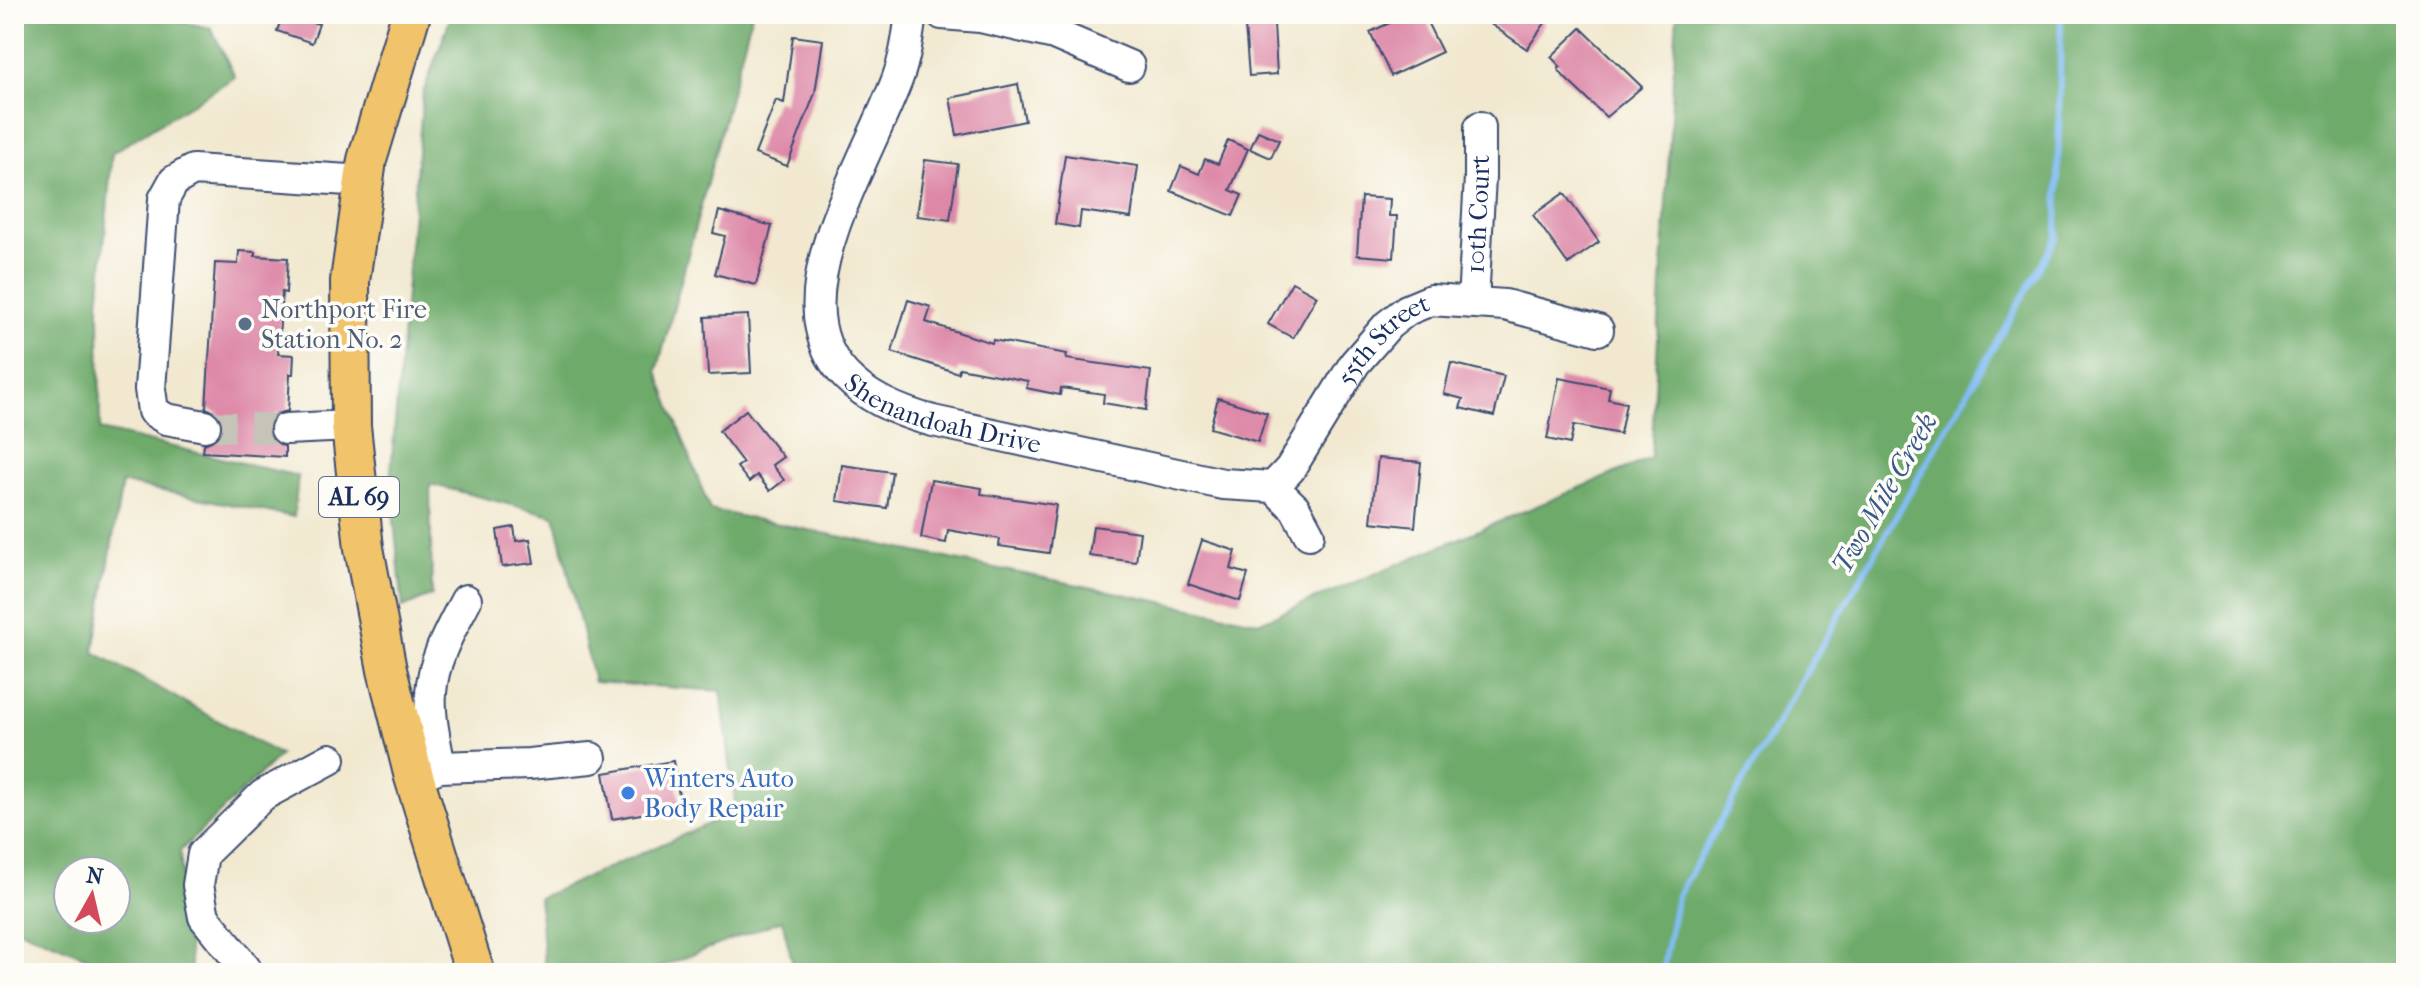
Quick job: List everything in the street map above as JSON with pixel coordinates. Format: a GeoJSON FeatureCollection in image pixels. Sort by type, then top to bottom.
{"type":"FeatureCollection","features":[{"type":"Feature","properties":{"kind":"main road","name":"AL 69"},"geometry":{"type":"LineString","coordinates":[[411,14],[367,160],[350,281],[351,426],[364,548],[387,670],[427,772],[475,973]]}},
{"type":"Feature","properties":{"kind":"street","name":"Shenandoah Drive"},"geometry":{"type":"LineString","coordinates":[[911,14],[905,54],[897,78],[822,261],[817,308],[821,333],[845,375],[886,404],[933,421],[1223,484],[1273,487]]}},
{"type":"Feature","properties":{"kind":"street"},"geometry":{"type":"LineString","coordinates":[[942,14],[980,17],[1054,34],[1129,66]]}},
{"type":"Feature","properties":{"kind":"street","name":"10th Court"},"geometry":{"type":"LineString","coordinates":[[1473,302],[1480,127]]}},
{"type":"Feature","properties":{"kind":"street"},"geometry":{"type":"LineString","coordinates":[[205,426],[166,419],[153,411],[150,389],[164,199],[174,181],[193,170],[364,181]]}},
{"type":"Feature","properties":{"kind":"street","name":"55th Street"},"geometry":{"type":"LineString","coordinates":[[1273,487],[1290,469],[1355,363],[1388,325],[1407,310],[1431,300],[1505,305],[1598,330]]}},
{"type":"Feature","properties":{"kind":"street"},"geometry":{"type":"LineString","coordinates":[[286,429],[351,426]]}},
{"type":"Feature","properties":{"kind":"street"},"geometry":{"type":"LineString","coordinates":[[1273,487],[1295,508],[1309,534]]}},
{"type":"Feature","properties":{"kind":"street"},"geometry":{"type":"LineString","coordinates":[[466,600],[432,677],[427,772],[591,758]]}},
{"type":"Feature","properties":{"kind":"street"},"geometry":{"type":"LineString","coordinates":[[245,973],[245,968],[204,917],[198,885],[203,854],[263,795],[330,759]]}},
{"type":"Feature","properties":{"kind":"green space"},"geometry":{"type":"Polygon","coordinates":[[[14,14],[144,14],[211,28],[235,77],[112,153],[99,303],[100,430],[298,476],[294,517],[122,483],[94,652],[280,755],[180,851],[191,973],[125,973],[14,927],[14,14]]]}},
{"type":"Feature","properties":{"kind":"green space"},"geometry":{"type":"Polygon","coordinates":[[[452,14],[752,14],[657,371],[710,510],[1260,622],[1651,458],[1677,14],[2406,14],[2406,973],[795,973],[782,920],[645,973],[545,973],[539,898],[736,812],[721,691],[594,682],[555,516],[430,484],[432,595],[403,608],[390,482],[423,93],[452,14]]]}},
{"type":"Feature","properties":{"kind":"building"},"geometry":{"type":"Polygon","coordinates":[[[283,14],[319,24],[312,43],[277,31],[283,14]]]}},
{"type":"Feature","properties":{"kind":"building"},"geometry":{"type":"Polygon","coordinates":[[[1391,14],[1423,14],[1442,52],[1391,76],[1370,32],[1394,21],[1391,14]]]}},
{"type":"Feature","properties":{"kind":"building"},"geometry":{"type":"Polygon","coordinates":[[[1476,14],[1531,14],[1545,23],[1527,49],[1476,14]]]}},
{"type":"Feature","properties":{"kind":"building"},"geometry":{"type":"Polygon","coordinates":[[[1274,24],[1277,74],[1249,76],[1245,26],[1274,24]]]}},
{"type":"Feature","properties":{"kind":"building"},"geometry":{"type":"Polygon","coordinates":[[[1581,28],[1642,87],[1606,117],[1565,78],[1558,69],[1561,67],[1551,57],[1581,28]]]}},
{"type":"Feature","properties":{"kind":"building"},"geometry":{"type":"Polygon","coordinates":[[[793,36],[823,40],[815,93],[787,166],[755,154],[776,100],[784,103],[793,36]]]}},
{"type":"Feature","properties":{"kind":"building"},"geometry":{"type":"Polygon","coordinates":[[[1018,84],[1025,121],[957,135],[950,98],[1018,84]]]}},
{"type":"Feature","properties":{"kind":"building"},"geometry":{"type":"Polygon","coordinates":[[[1258,131],[1279,140],[1271,158],[1250,149],[1258,131]]]}},
{"type":"Feature","properties":{"kind":"building"},"geometry":{"type":"Polygon","coordinates":[[[1228,140],[1248,149],[1230,190],[1242,195],[1233,216],[1171,191],[1181,166],[1199,174],[1205,159],[1218,164],[1228,140]]]}},
{"type":"Feature","properties":{"kind":"building"},"geometry":{"type":"Polygon","coordinates":[[[1065,155],[1138,166],[1131,218],[1081,211],[1079,228],[1055,224],[1065,155]]]}},
{"type":"Feature","properties":{"kind":"building"},"geometry":{"type":"Polygon","coordinates":[[[925,160],[958,164],[950,220],[917,216],[925,160]]]}},
{"type":"Feature","properties":{"kind":"building"},"geometry":{"type":"Polygon","coordinates":[[[1564,193],[1599,242],[1568,264],[1533,215],[1564,193]]]}},
{"type":"Feature","properties":{"kind":"building"},"geometry":{"type":"Polygon","coordinates":[[[1361,197],[1390,199],[1389,216],[1397,216],[1394,258],[1357,255],[1361,197]]]}},
{"type":"Feature","properties":{"kind":"building"},"geometry":{"type":"Polygon","coordinates":[[[719,211],[772,226],[756,285],[715,274],[725,236],[713,233],[719,211]]]}},
{"type":"Feature","properties":{"kind":"building","name":"Northport Fire Station No. 2"},"geometry":{"type":"Polygon","coordinates":[[[239,251],[255,252],[255,256],[288,258],[286,293],[282,292],[278,354],[294,355],[293,374],[290,374],[288,411],[276,414],[268,429],[271,439],[285,447],[285,457],[203,452],[204,444],[218,438],[223,428],[222,419],[217,413],[206,408],[215,263],[238,264],[239,251]]]}},
{"type":"Feature","properties":{"kind":"building"},"geometry":{"type":"Polygon","coordinates":[[[1292,282],[1317,296],[1293,338],[1268,324],[1292,282]]]}},
{"type":"Feature","properties":{"kind":"building"},"geometry":{"type":"Polygon","coordinates":[[[908,300],[931,307],[926,322],[992,343],[993,340],[1067,354],[1066,359],[1151,371],[1146,410],[1103,403],[1104,394],[1061,388],[1060,395],[1026,388],[1028,381],[959,368],[958,373],[892,352],[908,300]]]}},
{"type":"Feature","properties":{"kind":"building"},"geometry":{"type":"Polygon","coordinates":[[[748,315],[751,373],[708,375],[705,317],[748,315]]]}},
{"type":"Feature","properties":{"kind":"building"},"geometry":{"type":"Polygon","coordinates":[[[1451,363],[1504,376],[1494,416],[1460,408],[1463,399],[1444,394],[1451,363]]]}},
{"type":"Feature","properties":{"kind":"building"},"geometry":{"type":"Polygon","coordinates":[[[1559,378],[1610,388],[1608,399],[1626,403],[1620,434],[1574,425],[1570,444],[1547,439],[1559,378]]]}},
{"type":"Feature","properties":{"kind":"building"},"geometry":{"type":"Polygon","coordinates":[[[1218,398],[1267,413],[1258,442],[1210,428],[1218,398]]]}},
{"type":"Feature","properties":{"kind":"building"},"geometry":{"type":"Polygon","coordinates":[[[746,410],[783,457],[772,465],[784,480],[770,491],[757,475],[749,482],[737,467],[743,463],[719,431],[746,410]]]}},
{"type":"Feature","properties":{"kind":"building"},"geometry":{"type":"Polygon","coordinates":[[[1378,458],[1421,462],[1415,527],[1371,522],[1378,458]]]}},
{"type":"Feature","properties":{"kind":"building"},"geometry":{"type":"Polygon","coordinates":[[[842,465],[892,472],[887,508],[837,501],[842,465]]]}},
{"type":"Feature","properties":{"kind":"building"},"geometry":{"type":"Polygon","coordinates":[[[931,480],[982,488],[981,494],[1056,505],[1049,553],[999,546],[1000,539],[948,530],[946,543],[921,538],[931,480]]]}},
{"type":"Feature","properties":{"kind":"building"},"geometry":{"type":"Polygon","coordinates":[[[1093,526],[1140,532],[1136,562],[1089,556],[1093,526]]]}},
{"type":"Feature","properties":{"kind":"building"},"geometry":{"type":"Polygon","coordinates":[[[514,527],[516,541],[530,539],[534,563],[502,567],[497,530],[514,527]]]}},
{"type":"Feature","properties":{"kind":"building"},"geometry":{"type":"Polygon","coordinates":[[[1202,540],[1236,551],[1231,569],[1248,574],[1240,601],[1188,584],[1202,540]]]}},
{"type":"Feature","properties":{"kind":"building"},"geometry":{"type":"Polygon","coordinates":[[[673,761],[681,807],[612,819],[604,773],[673,761]]]}},
{"type":"Feature","properties":{"kind":"waterway","name":"Two Mile Creek"},"geometry":{"type":"LineString","coordinates":[[1662,973],[1677,897],[2057,237],[2061,14]]}},
{"type":"Feature","properties":{"kind":"tunnel"},"geometry":{"type":"LineString","coordinates":[[205,426],[286,429]]}},
{"type":"Feature","properties":{"kind":"place","name":"Northport Fire Station No. 2"},"geometry":{"type":"Point","coordinates":[245,324]}},
{"type":"Feature","properties":{"kind":"place","name":"Winters Auto Body Repair"},"geometry":{"type":"Point","coordinates":[628,793]}}]}
